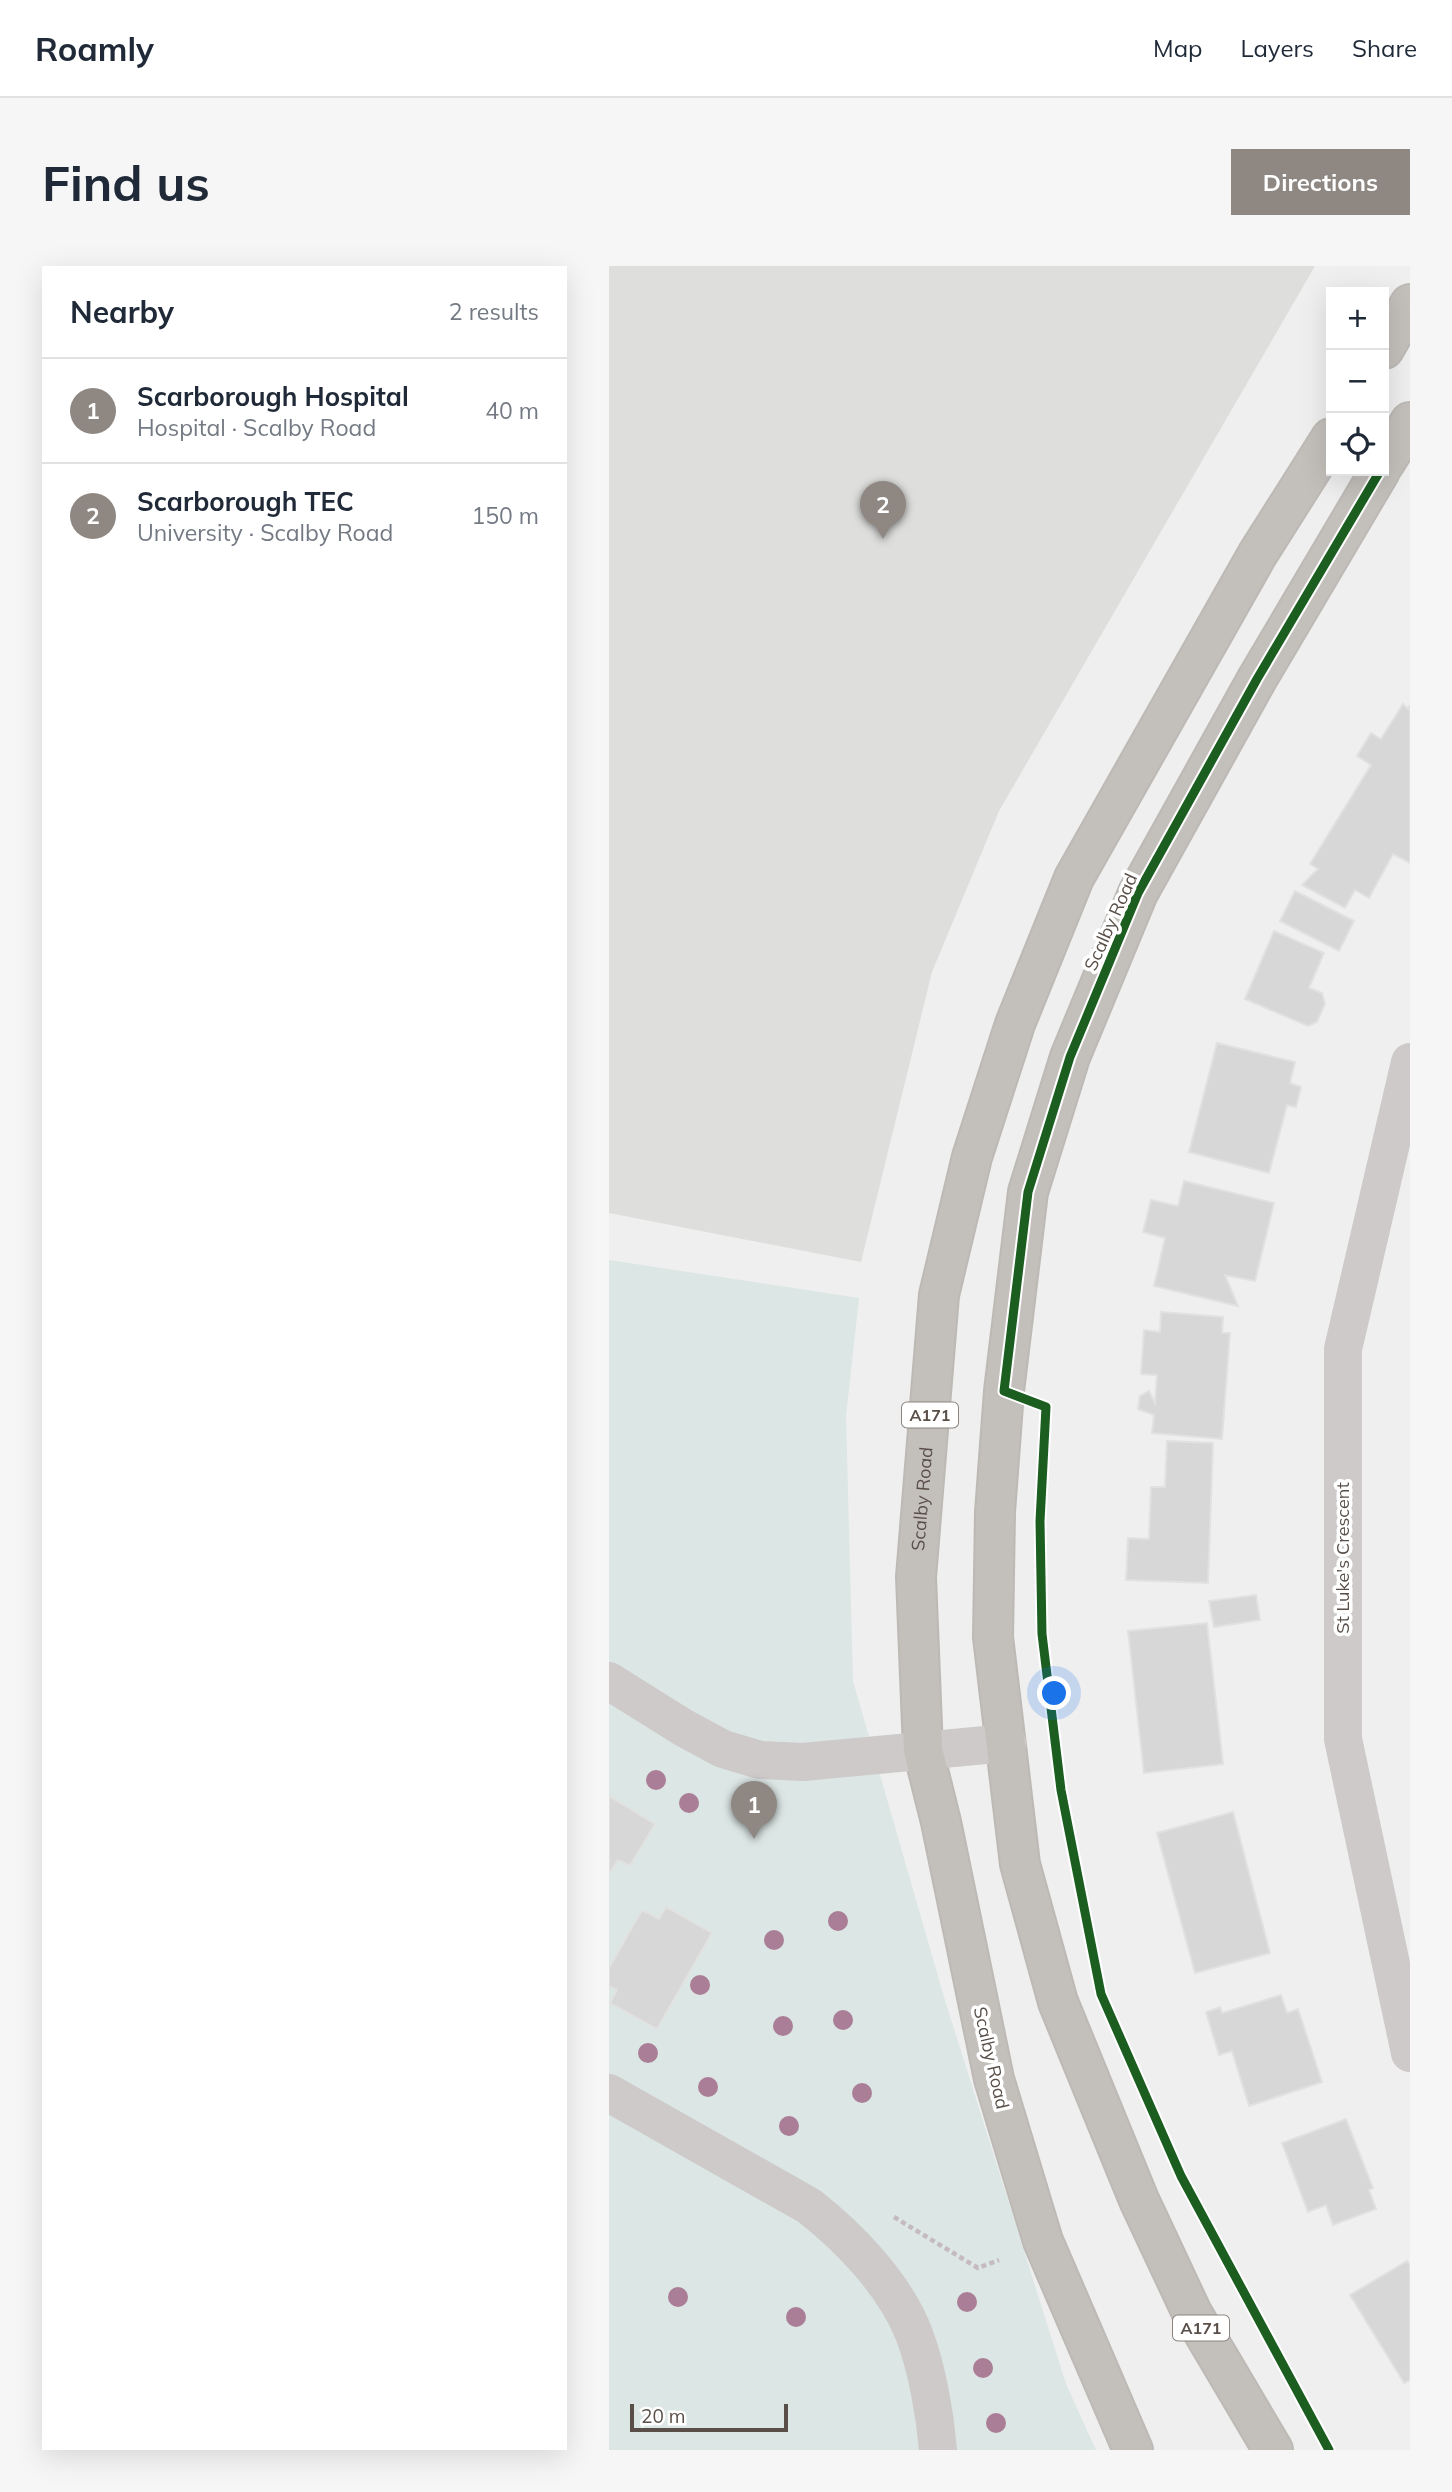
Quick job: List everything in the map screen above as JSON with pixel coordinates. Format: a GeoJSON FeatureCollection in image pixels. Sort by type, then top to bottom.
{"type":"FeatureCollection","features":[{"type":"Feature","properties":{"kind":"highway"},"geometry":{"type":"LineString","coordinates":[[1389,340],[1410,304]]}},
{"type":"Feature","properties":{"kind":"highway"},"geometry":{"type":"LineString","coordinates":[[1389,456],[1410,422]]}},
{"type":"Feature","properties":{"kind":"highway","name":"Scalby Road"},"geometry":{"type":"LineString","coordinates":[[1133,2450],[1043,2241],[994,2079],[941,1822],[923,1750],[916,1577],[939,1295],[972,1157],[1015,1024],[1074,878],[1229,602],[1326,446]]}},
{"type":"Feature","properties":{"kind":"highway","name":"Scalby Road"},"geometry":{"type":"LineString","coordinates":[[1273,2450],[1192,2313],[1139,2200],[1058,2002],[1020,1864],[993,1637],[995,1513],[1004,1391],[1028,1192],[1070,1058],[1138,893],[1257,678],[1377,476]]}},
{"type":"Feature","properties":{"kind":"street","name":"St Luke's Crescent"},"geometry":{"type":"LineString","coordinates":[[1410,1062],[1343,1349],[1343,1739],[1410,2053]]}},
{"type":"Feature","properties":{"kind":"street"},"geometry":{"type":"LineString","coordinates":[[609,1681],[723,1749],[759,1760],[803,1762],[1007,1743]]}},
{"type":"Feature","properties":{"kind":"street"},"geometry":{"type":"LineString","coordinates":[[609,2093],[809,2206],[858,2249],[896,2301],[913,2334],[926,2380],[938,2450]]}},
{"type":"Feature","properties":{"kind":"shaded area"},"geometry":{"type":"Polygon","coordinates":[[[609,266],[1315,266],[999,811],[932,972],[861,1262],[609,1213],[609,266]]]}},
{"type":"Feature","properties":{"kind":"shaded area"},"geometry":{"type":"Polygon","coordinates":[[[609,1260],[859,1298],[846,1416],[853,1681],[944,1997],[1066,2384],[1096,2450],[609,2450],[609,1260]]]}},
{"type":"Feature","properties":{"kind":"building"},"geometry":{"type":"Polygon","coordinates":[[[1403,704],[1408,709],[1410,705],[1410,863],[1393,854],[1369,898],[1355,890],[1345,908],[1302,885],[1318,869],[1310,864],[1371,765],[1357,756],[1371,733],[1381,739],[1403,704]]]}},
{"type":"Feature","properties":{"kind":"building"},"geometry":{"type":"Polygon","coordinates":[[[1295,891],[1354,921],[1339,951],[1280,921],[1295,891]]]}},
{"type":"Feature","properties":{"kind":"building"},"geometry":{"type":"Polygon","coordinates":[[[1274,931],[1324,953],[1309,988],[1322,993],[1325,1004],[1317,1022],[1308,1026],[1245,999],[1274,931]]]}},
{"type":"Feature","properties":{"kind":"building"},"geometry":{"type":"Polygon","coordinates":[[[1217,1043],[1295,1062],[1290,1083],[1301,1087],[1296,1107],[1287,1105],[1269,1173],[1189,1152],[1217,1043]]]}},
{"type":"Feature","properties":{"kind":"building"},"geometry":{"type":"Polygon","coordinates":[[[1184,1181],[1274,1203],[1255,1281],[1225,1275],[1238,1306],[1154,1286],[1165,1238],[1143,1232],[1151,1200],[1178,1206],[1184,1181]]]}},
{"type":"Feature","properties":{"kind":"building"},"geometry":{"type":"Polygon","coordinates":[[[1161,1312],[1223,1317],[1222,1333],[1230,1333],[1222,1439],[1152,1433],[1154,1415],[1138,1409],[1140,1396],[1149,1391],[1155,1403],[1157,1375],[1141,1374],[1144,1330],[1160,1332],[1161,1312]]]}},
{"type":"Feature","properties":{"kind":"building"},"geometry":{"type":"Polygon","coordinates":[[[1167,1441],[1213,1443],[1208,1583],[1126,1580],[1128,1538],[1149,1539],[1151,1487],[1165,1487],[1167,1441]]]}},
{"type":"Feature","properties":{"kind":"building"},"geometry":{"type":"Polygon","coordinates":[[[1256,1595],[1260,1620],[1214,1627],[1209,1601],[1256,1595]]]}},
{"type":"Feature","properties":{"kind":"building"},"geometry":{"type":"Polygon","coordinates":[[[1207,1623],[1223,1764],[1144,1773],[1128,1631],[1207,1623]]]}},
{"type":"Feature","properties":{"kind":"building"},"geometry":{"type":"Polygon","coordinates":[[[609,1796],[655,1824],[630,1866],[618,1860],[611,1871],[609,1870],[609,1796]]]}},
{"type":"Feature","properties":{"kind":"building"},"geometry":{"type":"Polygon","coordinates":[[[1233,1812],[1270,1953],[1195,1973],[1157,1833],[1233,1812]]]}},
{"type":"Feature","properties":{"kind":"building"},"geometry":{"type":"Polygon","coordinates":[[[666,1907],[712,1933],[657,2029],[610,2003],[617,1990],[609,1986],[609,1968],[642,1910],[659,1919],[666,1907]]]}},
{"type":"Feature","properties":{"kind":"building"},"geometry":{"type":"Polygon","coordinates":[[[1281,1995],[1287,2013],[1298,2009],[1322,2082],[1249,2106],[1232,2051],[1219,2055],[1206,2012],[1220,2007],[1222,2013],[1281,1995]]]}},
{"type":"Feature","properties":{"kind":"building"},"geometry":{"type":"Polygon","coordinates":[[[1346,2119],[1373,2188],[1369,2190],[1376,2209],[1333,2225],[1326,2205],[1308,2212],[1282,2143],[1346,2119]]]}},
{"type":"Feature","properties":{"kind":"building"},"geometry":{"type":"Polygon","coordinates":[[[1407,2261],[1410,2265],[1410,2380],[1404,2383],[1350,2295],[1407,2261]]]}},
{"type":"Feature","properties":{"kind":"cycle path"},"geometry":{"type":"LineString","coordinates":[[1329,2450],[1181,2176],[1101,1994],[1061,1790],[1042,1634],[1040,1521],[1046,1407],[1004,1391],[1028,1192],[1070,1057],[1138,893],[1257,679],[1377,476]]}},
{"type":"Feature","properties":{"kind":"place","name":"Scarborough TEC"},"geometry":{"type":"Point","coordinates":[883,539]}},
{"type":"Feature","properties":{"kind":"place","name":"Scarborough Hospital"},"geometry":{"type":"Point","coordinates":[754,1839]}}]}
